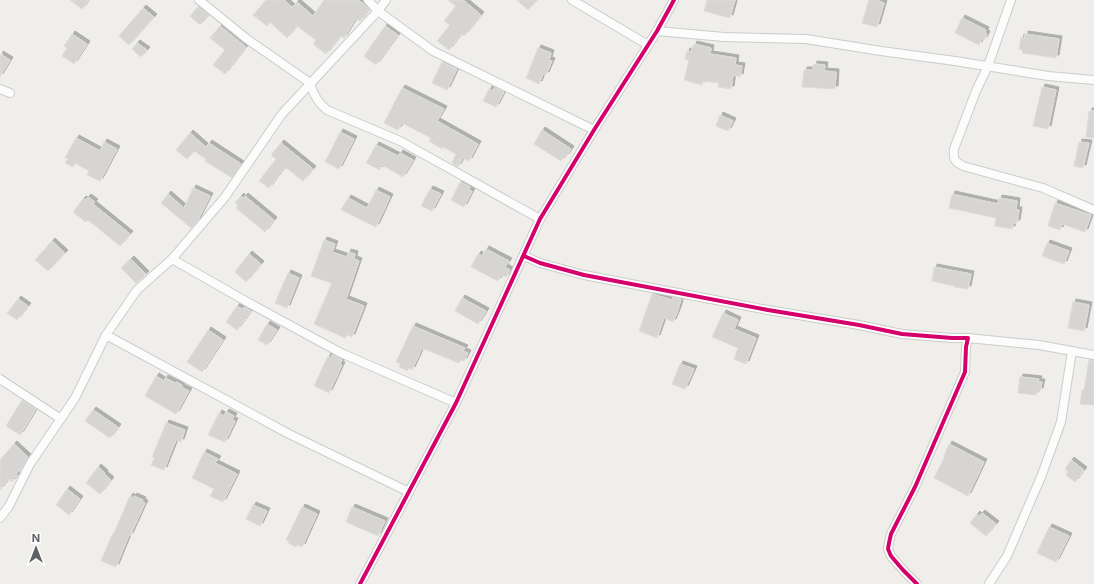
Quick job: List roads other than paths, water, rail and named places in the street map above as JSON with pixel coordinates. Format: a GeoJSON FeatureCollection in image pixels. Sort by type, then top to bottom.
{"type":"FeatureCollection","features":[{"type":"Feature","properties":{"kind":"street"},"geometry":{"type":"LineString","coordinates":[[199,0],[247,39],[310,83],[320,105],[326,110],[400,141],[540,219]]}},
{"type":"Feature","properties":{"kind":"street"},"geometry":{"type":"LineString","coordinates":[[368,0],[378,11],[434,51],[594,130]]}},
{"type":"Feature","properties":{"kind":"street"},"geometry":{"type":"LineString","coordinates":[[0,518],[9,506],[30,464],[75,398],[106,335],[137,290],[172,259],[225,197],[282,114],[378,11],[386,0]]}},
{"type":"Feature","properties":{"kind":"street"},"geometry":{"type":"LineString","coordinates":[[572,0],[648,45]]}},
{"type":"Feature","properties":{"kind":"street"},"geometry":{"type":"LineString","coordinates":[[360,584],[456,403],[540,219],[657,31],[674,0]]}},
{"type":"Feature","properties":{"kind":"street"},"geometry":{"type":"LineString","coordinates":[[1011,0],[988,66],[976,91],[954,149],[954,157],[956,162],[963,166],[1043,188],[1094,210]]}},
{"type":"Feature","properties":{"kind":"street"},"geometry":{"type":"LineString","coordinates":[[657,31],[724,37],[806,39],[1048,76],[1094,80]]}},
{"type":"Feature","properties":{"kind":"street"},"geometry":{"type":"LineString","coordinates":[[0,89],[10,93]]}},
{"type":"Feature","properties":{"kind":"street"},"geometry":{"type":"LineString","coordinates":[[524,256],[540,263],[584,275],[902,334],[968,338],[1039,345],[1094,355]]}},
{"type":"Feature","properties":{"kind":"street"},"geometry":{"type":"LineString","coordinates":[[172,259],[341,353],[456,403]]}},
{"type":"Feature","properties":{"kind":"street"},"geometry":{"type":"LineString","coordinates":[[106,335],[289,434],[409,492]]}},
{"type":"Feature","properties":{"kind":"street"},"geometry":{"type":"LineString","coordinates":[[917,584],[902,570],[891,556],[888,549],[889,543],[891,534],[915,487],[964,372],[968,338]]}},
{"type":"Feature","properties":{"kind":"street"},"geometry":{"type":"LineString","coordinates":[[989,584],[1007,556],[1041,477],[1061,422],[1072,352]]}},
{"type":"Feature","properties":{"kind":"street"},"geometry":{"type":"LineString","coordinates":[[0,379],[61,419]]}}]}
